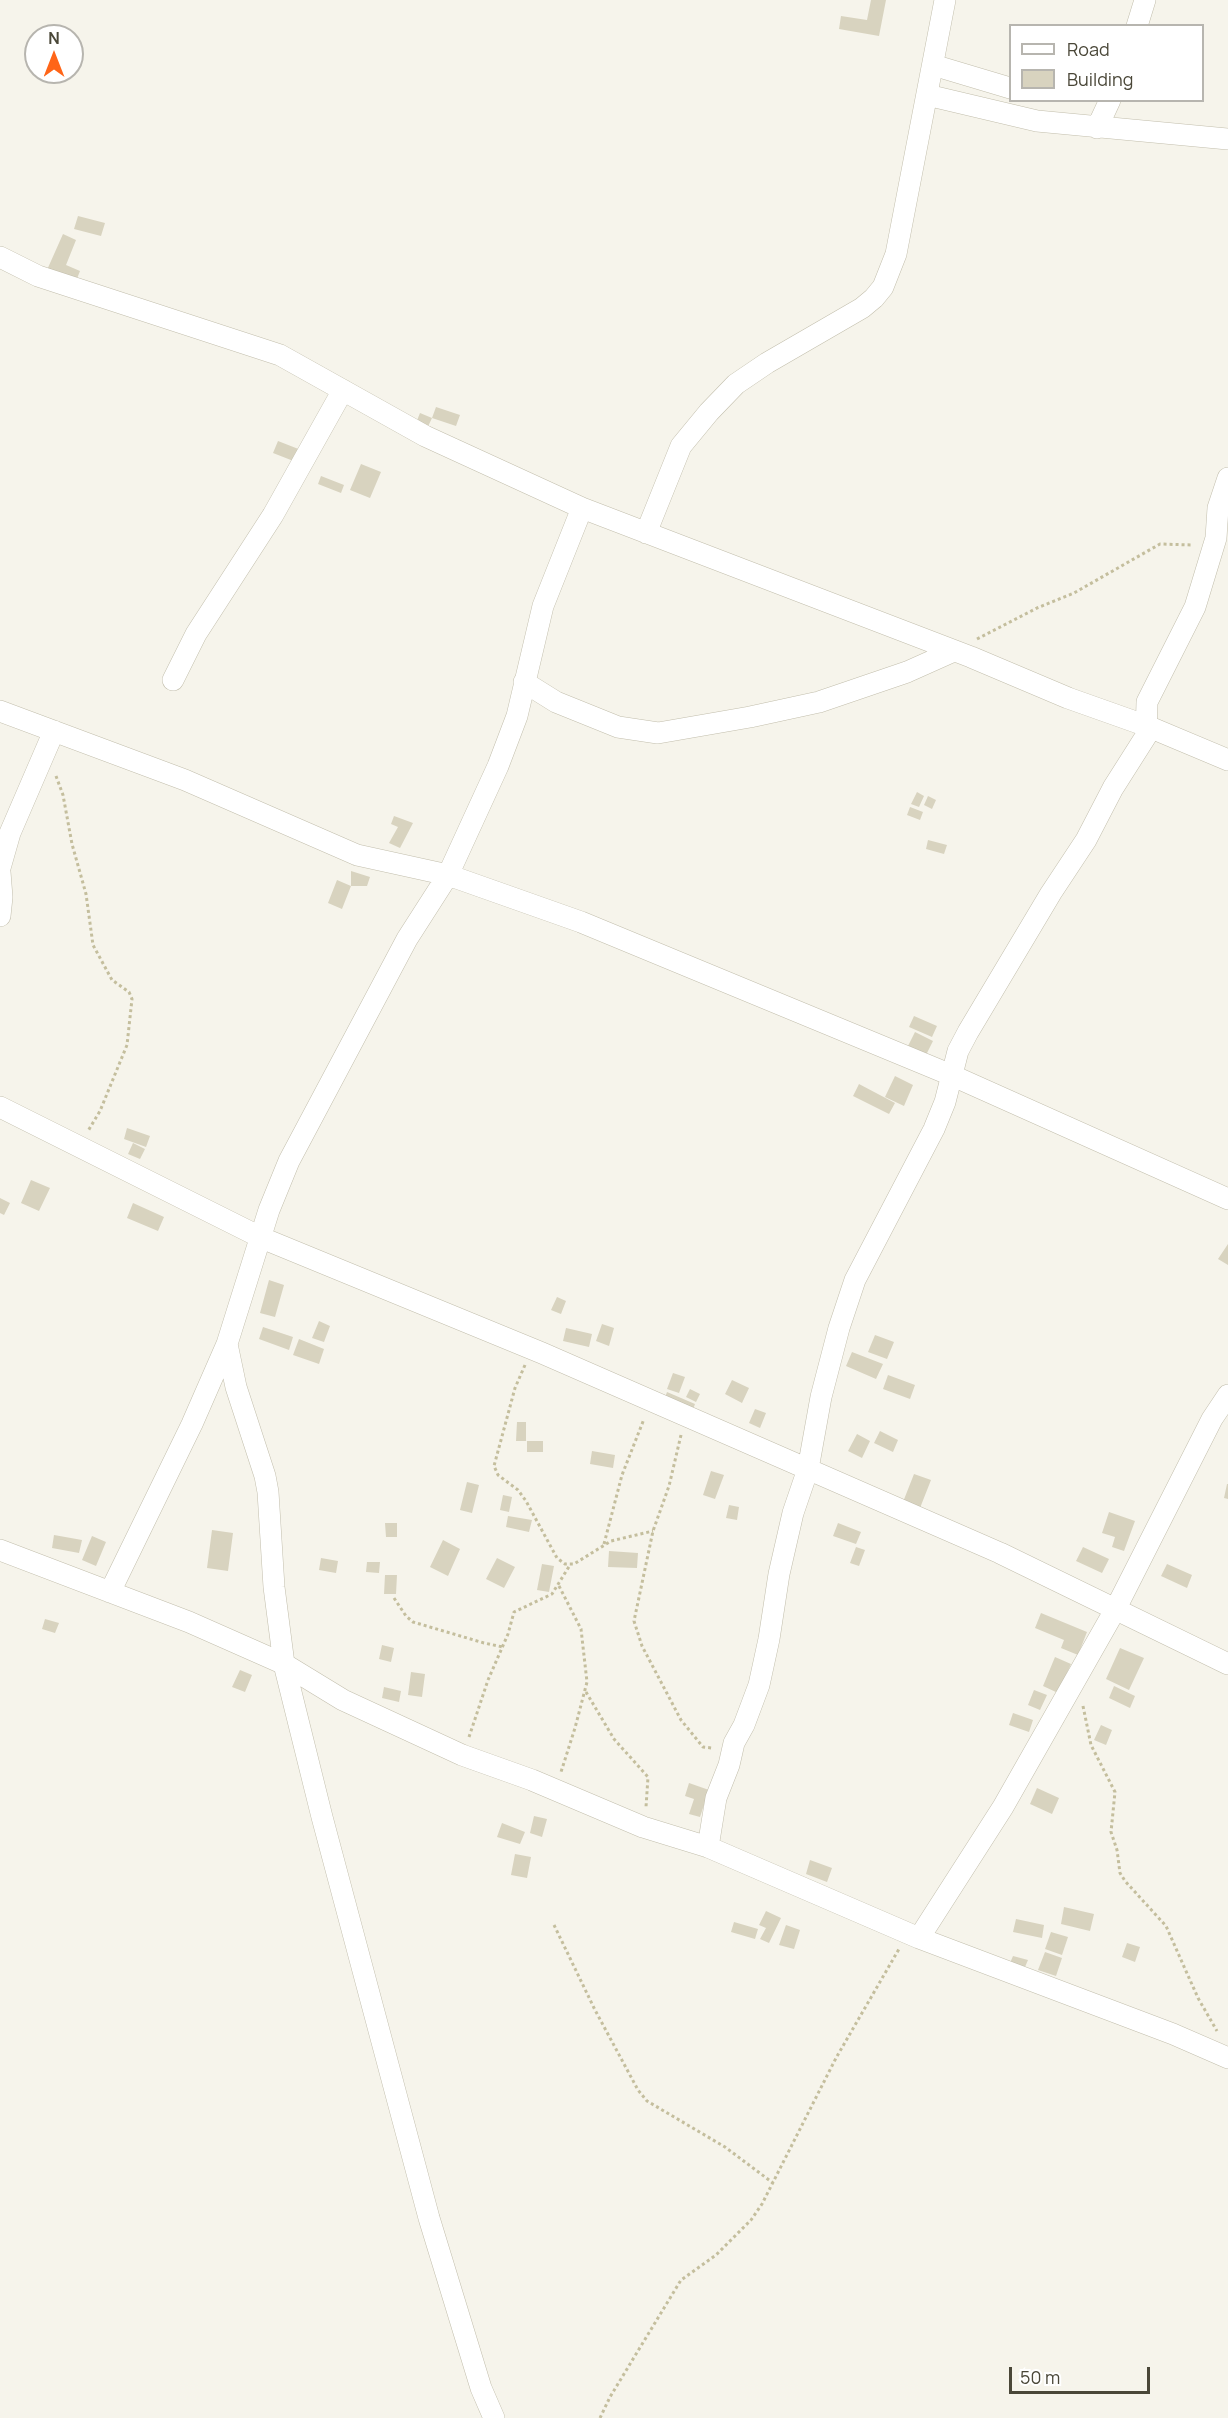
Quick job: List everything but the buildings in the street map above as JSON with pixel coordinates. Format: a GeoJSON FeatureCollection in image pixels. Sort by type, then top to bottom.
{"type":"FeatureCollection","features":[{"type":"Feature","properties":{"kind":"street"},"geometry":{"type":"LineString","coordinates":[[646,533],[681,446],[709,412],[736,384],[767,363],[862,308],[883,287],[896,254],[945,0]]}},
{"type":"Feature","properties":{"kind":"street"},"geometry":{"type":"LineString","coordinates":[[1138,24],[1145,0]]}},
{"type":"Feature","properties":{"kind":"street"},"geometry":{"type":"LineString","coordinates":[[933,65],[1009,87]]}},
{"type":"Feature","properties":{"kind":"street"},"geometry":{"type":"LineString","coordinates":[[927,95],[1037,122],[1228,139]]}},
{"type":"Feature","properties":{"kind":"street"},"geometry":{"type":"LineString","coordinates":[[1097,128],[1103,102]]}},
{"type":"Feature","properties":{"kind":"street"},"geometry":{"type":"LineString","coordinates":[[0,257],[38,276],[280,355],[426,436],[582,508],[954,651],[1068,698],[1147,726],[1228,760]]}},
{"type":"Feature","properties":{"kind":"street"},"geometry":{"type":"LineString","coordinates":[[173,680],[196,634],[273,515],[343,390]]}},
{"type":"Feature","properties":{"kind":"street"},"geometry":{"type":"LineString","coordinates":[[708,1847],[716,1798],[759,1685],[781,1564],[793,1513],[808,1469],[821,1397],[848,1299],[877,1236],[934,1129],[945,1102],[958,1051],[968,1032],[1051,893],[1086,840],[1113,788],[1146,736],[1147,702],[1195,607],[1213,548],[1218,508],[1228,478]]}},
{"type":"Feature","properties":{"kind":"street"},"geometry":{"type":"LineString","coordinates":[[110,1592],[192,1424],[227,1344],[269,1210],[289,1161],[407,939],[448,875],[498,766],[517,716],[543,606],[582,508]]}},
{"type":"Feature","properties":{"kind":"street"},"geometry":{"type":"LineString","coordinates":[[524,682],[556,702],[618,727],[658,733],[819,702],[907,672],[954,651]]}},
{"type":"Feature","properties":{"kind":"street"},"geometry":{"type":"LineString","coordinates":[[0,711],[185,780],[357,855],[448,875],[581,922],[951,1075],[1228,1198]]}},
{"type":"Feature","properties":{"kind":"street"},"geometry":{"type":"LineString","coordinates":[[0,916],[2,897],[0,870],[10,833],[54,731]]}},
{"type":"Feature","properties":{"kind":"street"},"geometry":{"type":"LineString","coordinates":[[1207,751],[1228,742]]}},
{"type":"Feature","properties":{"kind":"street"},"geometry":{"type":"LineString","coordinates":[[0,1107],[262,1238],[532,1349],[999,1553],[1228,1664]]}},
{"type":"Feature","properties":{"kind":"street"},"geometry":{"type":"LineString","coordinates":[[227,1344],[239,1398],[268,1492],[278,1626],[284,1664],[322,1817],[449,2289],[481,2388],[494,2418]]}},
{"type":"Feature","properties":{"kind":"street"},"geometry":{"type":"LineString","coordinates":[[913,1935],[1003,1807],[1220,1423],[1228,1395]]}},
{"type":"Feature","properties":{"kind":"street"},"geometry":{"type":"LineString","coordinates":[[1,1552],[189,1622],[284,1664],[343,1700],[462,1755],[643,1827],[708,1847],[913,1935],[1173,2034],[1228,2058]]}},
{"type":"Feature","properties":{"kind":"path"},"geometry":{"type":"LineString","coordinates":[[954,651],[1037,608],[1074,593],[1160,544],[1213,548]]}},
{"type":"Feature","properties":{"kind":"path"},"geometry":{"type":"LineString","coordinates":[[45,753],[63,795],[72,844],[86,894],[93,945],[112,980],[129,992],[132,999],[127,1045],[120,1065],[100,1111],[80,1147]]}},
{"type":"Feature","properties":{"kind":"path"},"geometry":{"type":"LineString","coordinates":[[532,1349],[515,1388],[494,1466],[498,1475],[518,1490],[526,1501],[557,1558],[570,1565]]}},
{"type":"Feature","properties":{"kind":"path"},"geometry":{"type":"LineString","coordinates":[[604,1545],[622,1475],[651,1400]]}},
{"type":"Feature","properties":{"kind":"path"},"geometry":{"type":"LineString","coordinates":[[686,1415],[669,1486],[653,1531],[635,1614],[637,1634],[681,1720],[700,1744],[710,1749],[722,1738],[738,1737]]}},
{"type":"Feature","properties":{"kind":"path"},"geometry":{"type":"LineString","coordinates":[[462,1755],[488,1680],[503,1647],[514,1611],[552,1594],[570,1565],[604,1545],[653,1531]]}},
{"type":"Feature","properties":{"kind":"path"},"geometry":{"type":"LineString","coordinates":[[554,1790],[586,1692],[587,1682],[583,1635],[559,1586]]}},
{"type":"Feature","properties":{"kind":"path"},"geometry":{"type":"LineString","coordinates":[[394,1598],[413,1622],[503,1647]]}},
{"type":"Feature","properties":{"kind":"path"},"geometry":{"type":"LineString","coordinates":[[586,1692],[614,1739],[648,1777],[648,1798],[643,1827]]}},
{"type":"Feature","properties":{"kind":"path"},"geometry":{"type":"LineString","coordinates":[[1082,1702],[1091,1745],[1115,1792],[1111,1832],[1122,1877],[1166,1926],[1198,1998],[1222,2038]]}},
{"type":"Feature","properties":{"kind":"path"},"geometry":{"type":"LineString","coordinates":[[554,1925],[595,2010],[638,2090],[647,2101],[725,2147],[772,2184]]}},
{"type":"Feature","properties":{"kind":"path"},"geometry":{"type":"LineString","coordinates":[[600,2418],[610,2397],[677,2286],[687,2275],[716,2255],[751,2220],[772,2184],[836,2058],[913,1935]]}}]}
